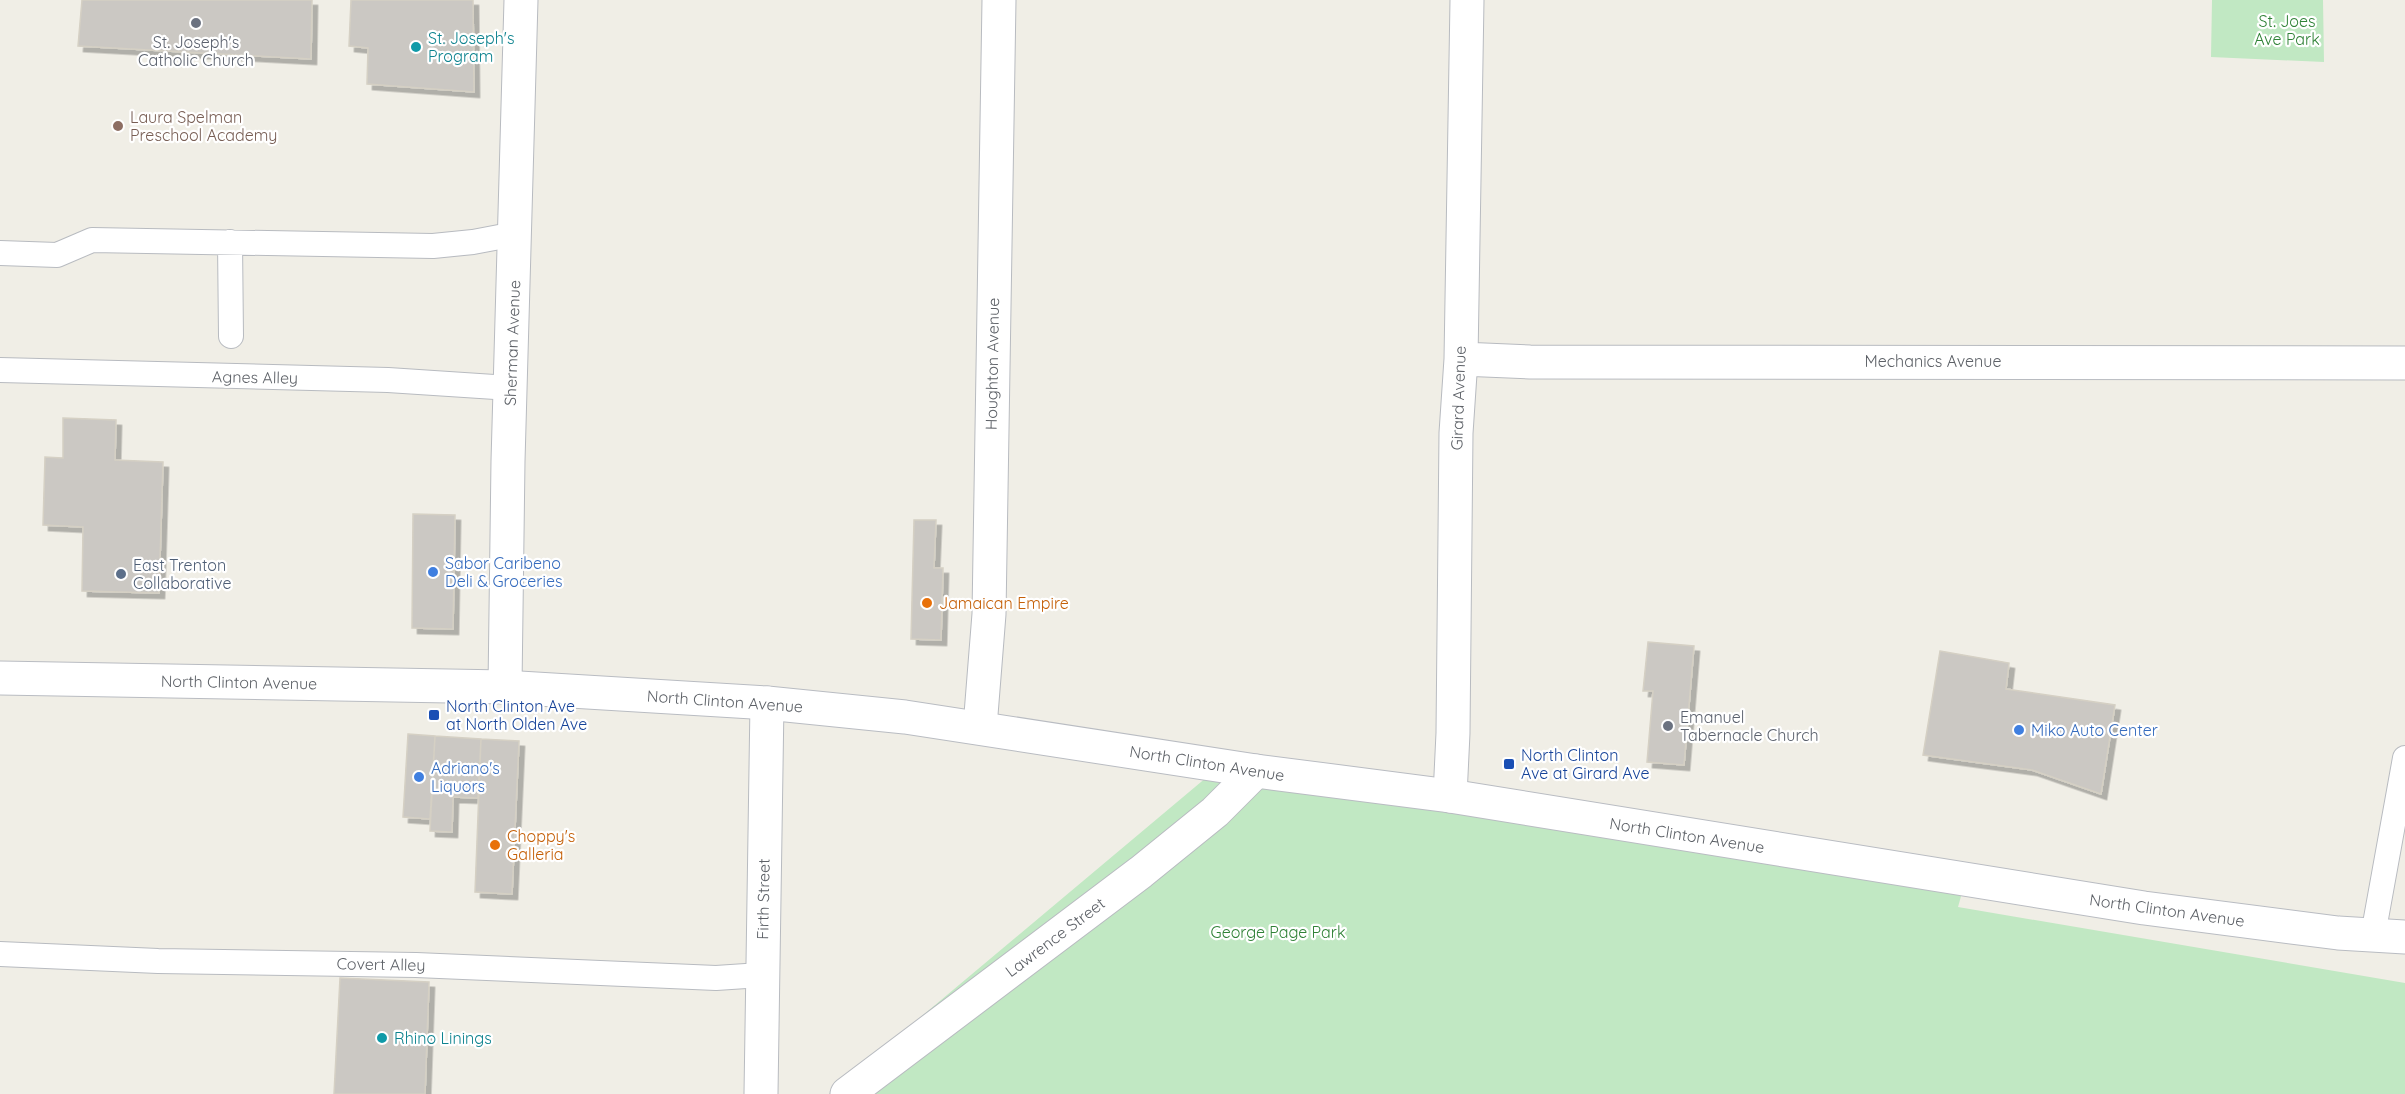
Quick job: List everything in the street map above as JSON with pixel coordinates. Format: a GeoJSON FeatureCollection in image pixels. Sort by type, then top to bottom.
{"type":"FeatureCollection","features":[{"type":"Feature","properties":{"kind":"street","name":"Sherman Avenue"},"geometry":{"type":"LineString","coordinates":[[505,687],[521,0]]}},
{"type":"Feature","properties":{"kind":"street","name":"Houghton Avenue"},"geometry":{"type":"LineString","coordinates":[[980,727],[989,614],[999,0]]}},
{"type":"Feature","properties":{"kind":"street","name":"Girard Avenue"},"geometry":{"type":"LineString","coordinates":[[1450,796],[1467,0]]}},
{"type":"Feature","properties":{"kind":"street","name":"Mechanics Avenue"},"geometry":{"type":"LineString","coordinates":[[1461,359],[1530,362],[2405,363]]}},
{"type":"Feature","properties":{"kind":"street","name":"North Clinton Avenue"},"geometry":{"type":"LineString","coordinates":[[0,678],[505,687],[767,703],[980,727],[1257,771],[1450,796],[2144,908],[2389,936]]}},
{"type":"Feature","properties":{"kind":"street","name":"Firth Street"},"geometry":{"type":"LineString","coordinates":[[761,1094],[761,975],[767,703]]}},
{"type":"Feature","properties":{"kind":"street","name":"Lawrence Street"},"geometry":{"type":"LineString","coordinates":[[847,1094],[1141,872],[1215,812],[1257,771]]}},
{"type":"Feature","properties":{"kind":"lane"},"geometry":{"type":"LineString","coordinates":[[0,253],[57,255],[92,240],[433,246],[516,234]]}},
{"type":"Feature","properties":{"kind":"lane"},"geometry":{"type":"LineString","coordinates":[[230,242],[231,336]]}},
{"type":"Feature","properties":{"kind":"lane","name":"Agnes Alley"},"geometry":{"type":"LineString","coordinates":[[0,370],[388,380],[511,388]]}},
{"type":"Feature","properties":{"kind":"lane"},"geometry":{"type":"LineString","coordinates":[[2389,936],[2405,758]]}},
{"type":"Feature","properties":{"kind":"lane","name":"Covert Alley"},"geometry":{"type":"LineString","coordinates":[[0,954],[158,961],[416,965],[716,978],[761,975]]}},
{"type":"Feature","properties":{"kind":"green space","name":"St. Joes Ave Park"},"geometry":{"type":"Polygon","coordinates":[[[2212,0],[2323,0],[2324,62],[2211,57],[2212,0]]]}},
{"type":"Feature","properties":{"kind":"green space","name":"George Page Park"},"geometry":{"type":"Polygon","coordinates":[[[1226,761],[1967,875],[1958,907],[2405,983],[2405,1094],[829,1094],[1226,761]]]}},
{"type":"Feature","properties":{"kind":"building","name":"St. Joseph's Catholic Church"},"geometry":{"type":"Polygon","coordinates":[[[82,0],[312,0],[311,59],[78,46],[82,0]]]}},
{"type":"Feature","properties":{"kind":"building","name":"St. Joseph's Program"},"geometry":{"type":"Polygon","coordinates":[[[351,0],[473,0],[474,92],[367,84],[368,48],[349,46],[351,0]]]}},
{"type":"Feature","properties":{"kind":"building"},"geometry":{"type":"Polygon","coordinates":[[[63,418],[116,420],[115,460],[163,462],[159,593],[82,591],[83,527],[43,525],[45,457],[63,458],[63,418]]]}},
{"type":"Feature","properties":{"kind":"building","name":"Sabor Caribeno Deli & Groceries"},"geometry":{"type":"Polygon","coordinates":[[[413,514],[455,515],[453,629],[412,628],[413,514]]]}},
{"type":"Feature","properties":{"kind":"building","name":"Jamaican Empire"},"geometry":{"type":"Polygon","coordinates":[[[914,520],[936,520],[934,568],[943,568],[941,640],[911,639],[914,520]]]}},
{"type":"Feature","properties":{"kind":"building","name":"Emanuel Tabernacle Church"},"geometry":{"type":"Polygon","coordinates":[[[1648,642],[1694,646],[1684,765],[1647,762],[1653,691],[1643,691],[1648,642]]]}},
{"type":"Feature","properties":{"kind":"building","name":"Miko Auto Center"},"geometry":{"type":"Polygon","coordinates":[[[1940,651],[2009,663],[2006,689],[2115,705],[2101,794],[2032,770],[1923,755],[1940,651]]]}},
{"type":"Feature","properties":{"kind":"building","name":"Adriano's Liquors"},"geometry":{"type":"Polygon","coordinates":[[[408,734],[435,736],[430,819],[403,817],[408,734]]]}},
{"type":"Feature","properties":{"kind":"building"},"geometry":{"type":"Polygon","coordinates":[[[435,736],[481,739],[478,798],[453,797],[452,832],[430,831],[435,736]]]}},
{"type":"Feature","properties":{"kind":"building","name":"Choppy's Galleria"},"geometry":{"type":"Polygon","coordinates":[[[481,739],[519,741],[512,894],[475,892],[481,739]]]}},
{"type":"Feature","properties":{"kind":"building","name":"Rhino Linings"},"geometry":{"type":"Polygon","coordinates":[[[340,978],[429,982],[425,1094],[334,1094],[340,978]]]}},
{"type":"Feature","properties":{"kind":"place","name":"St. Joseph's Catholic Church"},"geometry":{"type":"Point","coordinates":[196,23]}},
{"type":"Feature","properties":{"kind":"place","name":"St. Joseph's Program"},"geometry":{"type":"Point","coordinates":[416,47]}},
{"type":"Feature","properties":{"kind":"place","name":"Laura Spelman Preschool Academy"},"geometry":{"type":"Point","coordinates":[118,126]}},
{"type":"Feature","properties":{"kind":"place","name":"Sabor Caribeno Deli & Groceries"},"geometry":{"type":"Point","coordinates":[433,572]}},
{"type":"Feature","properties":{"kind":"place","name":"East Trenton Collaborative"},"geometry":{"type":"Point","coordinates":[121,574]}},
{"type":"Feature","properties":{"kind":"place","name":"Jamaican Empire"},"geometry":{"type":"Point","coordinates":[927,603]}},
{"type":"Feature","properties":{"kind":"place","name":"North Clinton Ave at North Olden Ave"},"geometry":{"type":"Point","coordinates":[434,715]}},
{"type":"Feature","properties":{"kind":"place","name":"Emanuel Tabernacle Church"},"geometry":{"type":"Point","coordinates":[1668,726]}},
{"type":"Feature","properties":{"kind":"place","name":"Miko Auto Center"},"geometry":{"type":"Point","coordinates":[2019,730]}},
{"type":"Feature","properties":{"kind":"place","name":"North Clinton Ave at Girard Ave"},"geometry":{"type":"Point","coordinates":[1509,764]}},
{"type":"Feature","properties":{"kind":"place","name":"Adriano's Liquors"},"geometry":{"type":"Point","coordinates":[419,777]}},
{"type":"Feature","properties":{"kind":"place","name":"Choppy's Galleria"},"geometry":{"type":"Point","coordinates":[495,845]}},
{"type":"Feature","properties":{"kind":"place","name":"Rhino Linings"},"geometry":{"type":"Point","coordinates":[382,1038]}}]}
